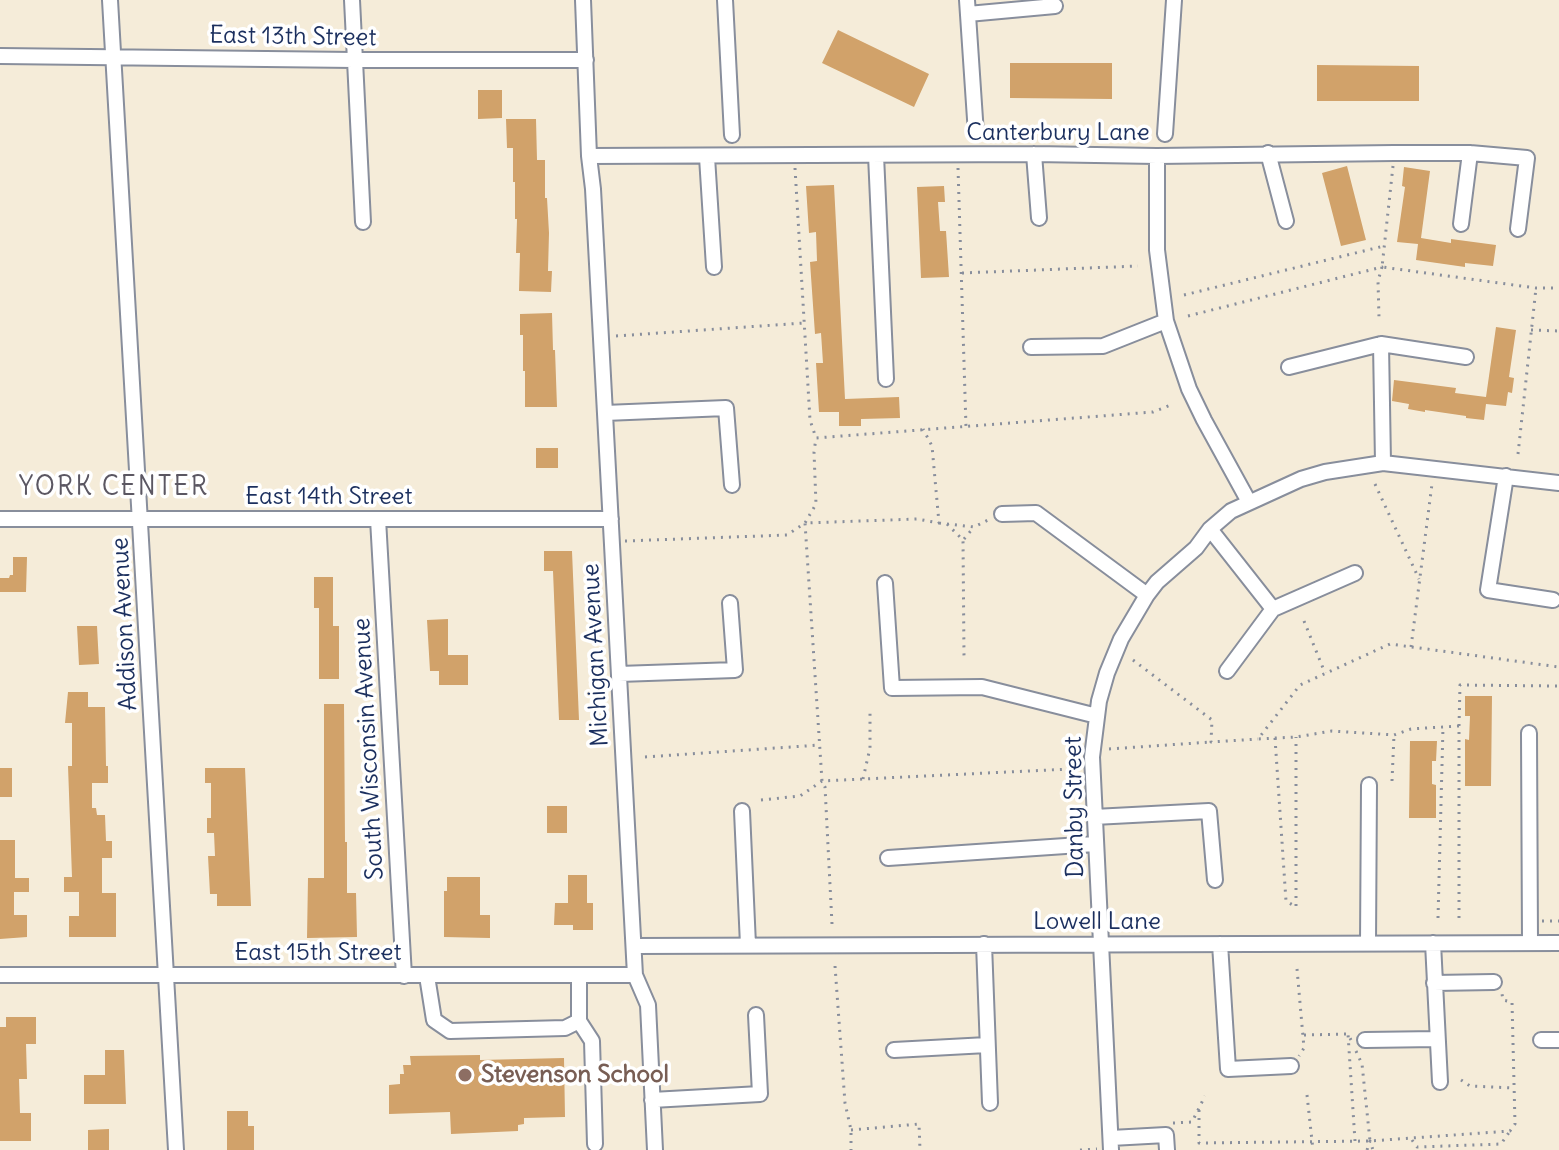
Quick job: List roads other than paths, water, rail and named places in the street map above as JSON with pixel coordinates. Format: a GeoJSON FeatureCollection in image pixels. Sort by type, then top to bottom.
{"type":"FeatureCollection","features":[{"type":"Feature","properties":{"kind":"street","name":"Addison Avenue"},"geometry":{"type":"LineString","coordinates":[[110,0],[176,1150]]}},
{"type":"Feature","properties":{"kind":"street"},"geometry":{"type":"LineString","coordinates":[[352,0],[363,222]]}},
{"type":"Feature","properties":{"kind":"street","name":"Michigan Avenue"},"geometry":{"type":"LineString","coordinates":[[583,0],[635,975],[648,1005],[655,1150]]}},
{"type":"Feature","properties":{"kind":"street"},"geometry":{"type":"LineString","coordinates":[[725,0],[732,135]]}},
{"type":"Feature","properties":{"kind":"street"},"geometry":{"type":"LineString","coordinates":[[1165,134],[1174,0]]}},
{"type":"Feature","properties":{"kind":"street"},"geometry":{"type":"LineString","coordinates":[[976,134],[967,7],[1055,6]]}},
{"type":"Feature","properties":{"kind":"street","name":"East 13th Street"},"geometry":{"type":"LineString","coordinates":[[0,56],[586,60]]}},
{"type":"Feature","properties":{"kind":"street"},"geometry":{"type":"LineString","coordinates":[[1268,153],[1286,221]]}},
{"type":"Feature","properties":{"kind":"street"},"geometry":{"type":"LineString","coordinates":[[1461,224],[1470,153]]}},
{"type":"Feature","properties":{"kind":"street","name":"Canterbury Lane"},"geometry":{"type":"LineString","coordinates":[[589,156],[1470,153],[1527,158],[1518,229]]}},
{"type":"Feature","properties":{"kind":"street"},"geometry":{"type":"LineString","coordinates":[[1034,154],[1039,218]]}},
{"type":"Feature","properties":{"kind":"street"},"geometry":{"type":"LineString","coordinates":[[876,155],[886,379]]}},
{"type":"Feature","properties":{"kind":"street"},"geometry":{"type":"LineString","coordinates":[[1157,156],[1157,250],[1166,321],[1189,389],[1249,502]]}},
{"type":"Feature","properties":{"kind":"street"},"geometry":{"type":"LineString","coordinates":[[707,157],[714,267]]}},
{"type":"Feature","properties":{"kind":"street"},"geometry":{"type":"LineString","coordinates":[[1031,347],[1103,346],[1166,321]]}},
{"type":"Feature","properties":{"kind":"street"},"geometry":{"type":"LineString","coordinates":[[1289,367],[1381,344],[1466,357]]}},
{"type":"Feature","properties":{"kind":"street"},"geometry":{"type":"LineString","coordinates":[[1381,344],[1383,463]]}},
{"type":"Feature","properties":{"kind":"street"},"geometry":{"type":"LineString","coordinates":[[605,413],[726,408],[732,485]]}},
{"type":"Feature","properties":{"kind":"street","name":"Danby Street"},"geometry":{"type":"LineString","coordinates":[[1111,1144],[1092,757],[1107,673],[1121,639],[1147,595],[1231,511],[1301,479],[1325,472],[1383,463],[1559,483]]}},
{"type":"Feature","properties":{"kind":"street"},"geometry":{"type":"LineString","coordinates":[[1506,476],[1488,590],[1553,600]]}},
{"type":"Feature","properties":{"kind":"street"},"geometry":{"type":"LineString","coordinates":[[997,516],[1036,513],[1147,595]]}},
{"type":"Feature","properties":{"kind":"street","name":"East 14th Street"},"geometry":{"type":"LineString","coordinates":[[0,519],[611,519]]}},
{"type":"Feature","properties":{"kind":"street","name":"South Wisconsin Avenue"},"geometry":{"type":"LineString","coordinates":[[378,519],[404,976]]}},
{"type":"Feature","properties":{"kind":"street"},"geometry":{"type":"LineString","coordinates":[[1210,529],[1273,609]]}},
{"type":"Feature","properties":{"kind":"street"},"geometry":{"type":"LineString","coordinates":[[1227,671],[1273,609],[1355,573]]}},
{"type":"Feature","properties":{"kind":"street"},"geometry":{"type":"LineString","coordinates":[[885,583],[892,688],[982,687],[1097,716]]}},
{"type":"Feature","properties":{"kind":"street"},"geometry":{"type":"LineString","coordinates":[[619,674],[735,670],[730,603]]}},
{"type":"Feature","properties":{"kind":"street"},"geometry":{"type":"LineString","coordinates":[[1529,733],[1530,942]]}},
{"type":"Feature","properties":{"kind":"street"},"geometry":{"type":"LineString","coordinates":[[1368,943],[1369,785]]}},
{"type":"Feature","properties":{"kind":"street"},"geometry":{"type":"LineString","coordinates":[[742,811],[748,945]]}},
{"type":"Feature","properties":{"kind":"street"},"geometry":{"type":"LineString","coordinates":[[1094,817],[1209,811],[1215,880]]}},
{"type":"Feature","properties":{"kind":"street"},"geometry":{"type":"LineString","coordinates":[[888,858],[1095,844]]}},
{"type":"Feature","properties":{"kind":"street"},"geometry":{"type":"LineString","coordinates":[[1433,943],[1440,1082]]}},
{"type":"Feature","properties":{"kind":"street","name":"Lowell Lane"},"geometry":{"type":"LineString","coordinates":[[634,946],[1559,943]]}},
{"type":"Feature","properties":{"kind":"street"},"geometry":{"type":"LineString","coordinates":[[984,944],[990,1103]]}},
{"type":"Feature","properties":{"kind":"street"},"geometry":{"type":"LineString","coordinates":[[1220,944],[1228,1069],[1295,1061]]}},
{"type":"Feature","properties":{"kind":"street","name":"East 15th Street"},"geometry":{"type":"LineString","coordinates":[[0,975],[635,975]]}},
{"type":"Feature","properties":{"kind":"street"},"geometry":{"type":"LineString","coordinates":[[579,975],[579,1021],[592,1041],[595,1144]]}},
{"type":"Feature","properties":{"kind":"street"},"geometry":{"type":"LineString","coordinates":[[427,976],[434,1020],[450,1031],[565,1028],[579,1021]]}},
{"type":"Feature","properties":{"kind":"street"},"geometry":{"type":"LineString","coordinates":[[1434,983],[1498,984]]}},
{"type":"Feature","properties":{"kind":"street"},"geometry":{"type":"LineString","coordinates":[[652,1100],[760,1094],[756,1015]]}},
{"type":"Feature","properties":{"kind":"street"},"geometry":{"type":"LineString","coordinates":[[1365,1040],[1437,1039]]}},
{"type":"Feature","properties":{"kind":"street"},"geometry":{"type":"LineString","coordinates":[[1541,1040],[1559,1040]]}},
{"type":"Feature","properties":{"kind":"street"},"geometry":{"type":"LineString","coordinates":[[894,1050],[987,1045]]}},
{"type":"Feature","properties":{"kind":"street"},"geometry":{"type":"LineString","coordinates":[[1111,1144],[1166,1135],[1167,1150]]}},
{"type":"Feature","properties":{"kind":"place","name":"Stevenson School"},"geometry":{"type":"Point","coordinates":[465,1075]}},
{"type":"Feature","properties":{"kind":"district","name":"YORK CENTER"},"geometry":{"type":"Point","coordinates":[114,488]}}]}
